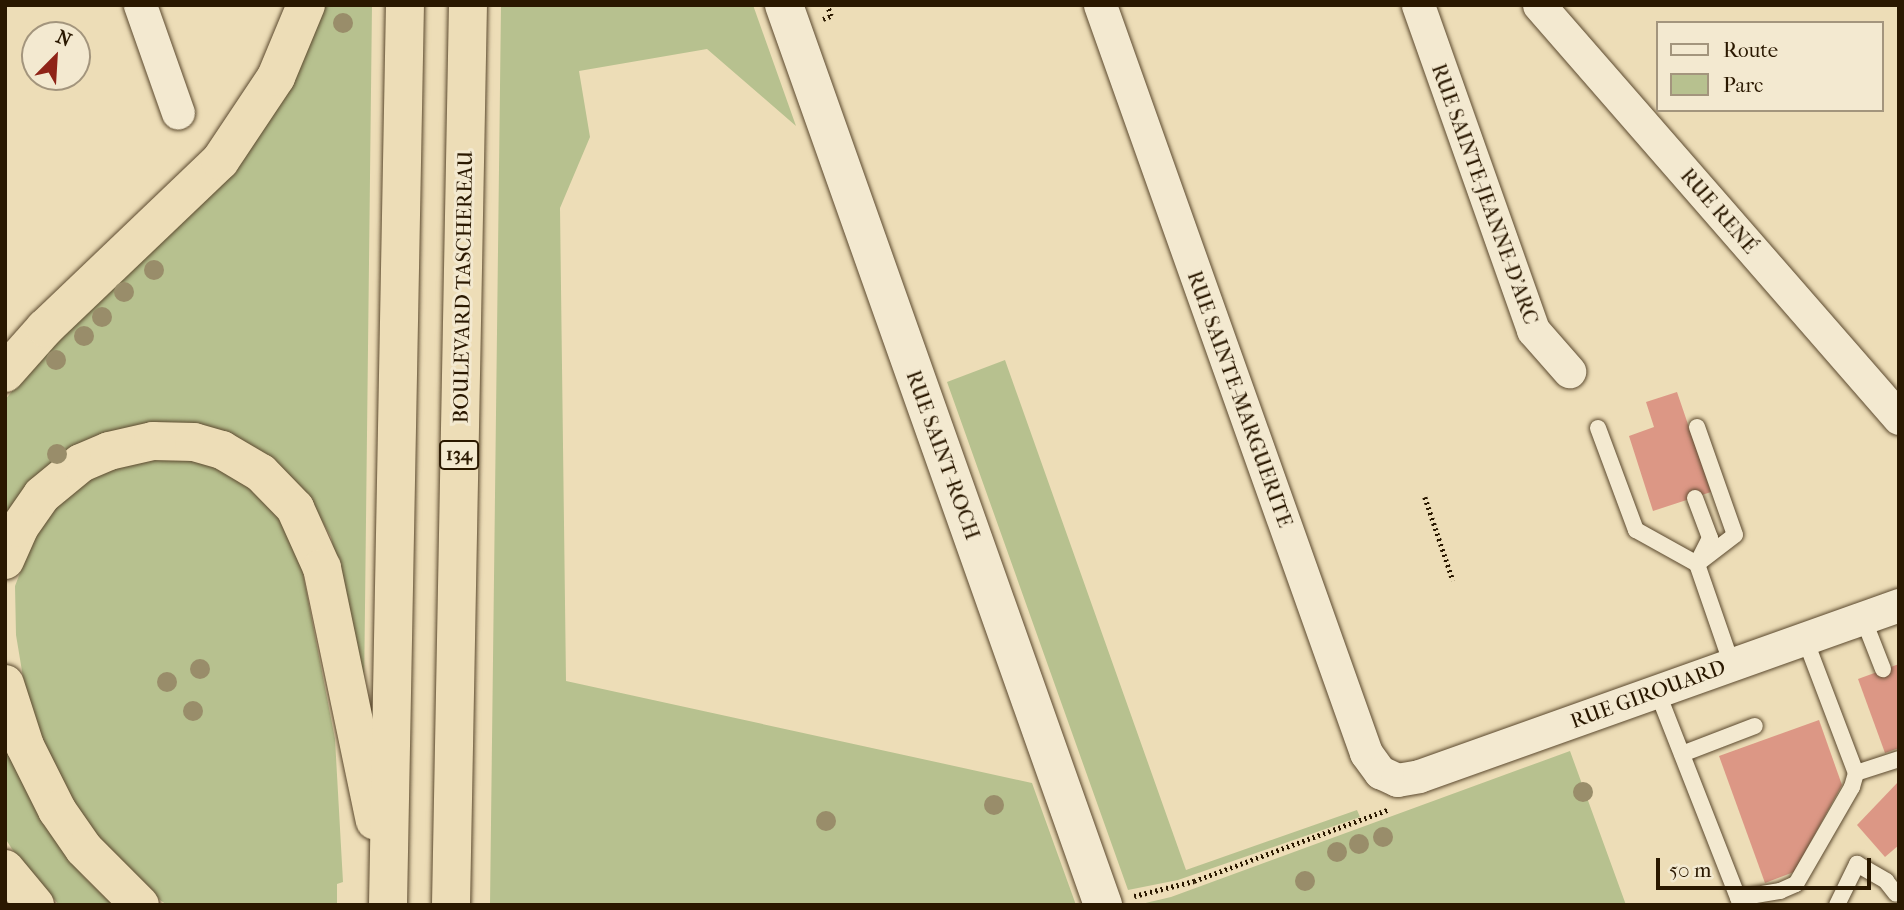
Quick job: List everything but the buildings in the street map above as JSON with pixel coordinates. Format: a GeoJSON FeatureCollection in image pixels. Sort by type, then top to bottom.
{"type":"FeatureCollection","features":[{"type":"Feature","properties":{"kind":"highway"},"geometry":{"type":"LineString","coordinates":[[5,373],[45,327],[220,161],[276,77],[306,5]]}},
{"type":"Feature","properties":{"kind":"highway"},"geometry":{"type":"LineString","coordinates":[[388,893],[405,5]]}},
{"type":"Feature","properties":{"kind":"highway","name":"BOULEVARD TASCHEREAU"},"geometry":{"type":"LineString","coordinates":[[451,905],[468,5]]}},
{"type":"Feature","properties":{"kind":"highway"},"geometry":{"type":"LineString","coordinates":[[5,560],[19,528],[42,495],[75,467],[108,451],[153,441],[194,442],[222,450],[261,473],[295,508],[322,568],[388,893]]}},
{"type":"Feature","properties":{"kind":"highway"},"geometry":{"type":"LineString","coordinates":[[5,684],[24,746],[57,810],[84,849],[139,905]]}},
{"type":"Feature","properties":{"kind":"highway"},"geometry":{"type":"LineString","coordinates":[[5,869],[35,905]]}},
{"type":"Feature","properties":{"kind":"main road","name":"RUE SAINT-ROCH"},"geometry":{"type":"LineString","coordinates":[[784,5],[1115,901]]}},
{"type":"Feature","properties":{"kind":"street"},"geometry":{"type":"LineString","coordinates":[[140,5],[178,113]]}},
{"type":"Feature","properties":{"kind":"street","name":"RUE SAINTE-MARGUERITE"},"geometry":{"type":"LineString","coordinates":[[1100,5],[1366,753],[1396,793]]}},
{"type":"Feature","properties":{"kind":"street","name":"RUE SAINTE-JEANNE-D'ARC"},"geometry":{"type":"LineString","coordinates":[[1418,5],[1533,330],[1569,371]]}},
{"type":"Feature","properties":{"kind":"street","name":"RUE RENÉ"},"geometry":{"type":"LineString","coordinates":[[1539,5],[1899,418]]}},
{"type":"Feature","properties":{"kind":"street","name":"RUE GIROUARD"},"geometry":{"type":"LineString","coordinates":[[1396,793],[1419,776],[1899,605]]}},
{"type":"Feature","properties":{"kind":"lane"},"geometry":{"type":"LineString","coordinates":[[1697,427],[1735,535],[1697,564]]}},
{"type":"Feature","properties":{"kind":"lane"},"geometry":{"type":"LineString","coordinates":[[1598,428],[1636,530],[1697,564],[1732,665]]}},
{"type":"Feature","properties":{"kind":"lane"},"geometry":{"type":"LineString","coordinates":[[1695,498],[1710,538],[1697,564]]}},
{"type":"Feature","properties":{"kind":"lane"},"geometry":{"type":"LineString","coordinates":[[1863,618],[1884,669]]}},
{"type":"Feature","properties":{"kind":"lane"},"geometry":{"type":"LineString","coordinates":[[1657,691],[1740,901],[1780,891],[1796,884],[1852,787],[1856,773],[1805,639]]}},
{"type":"Feature","properties":{"kind":"lane"},"geometry":{"type":"LineString","coordinates":[[1682,754],[1755,726]]}},
{"type":"Feature","properties":{"kind":"lane"},"geometry":{"type":"LineString","coordinates":[[1856,773],[1899,759]]}},
{"type":"Feature","properties":{"kind":"lane"},"geometry":{"type":"LineString","coordinates":[[1837,905],[1857,864],[1886,881],[1893,897]]}},
{"type":"Feature","properties":{"kind":"path"},"geometry":{"type":"LineString","coordinates":[[1425,497],[1453,580]]}},
{"type":"Feature","properties":{"kind":"path"},"geometry":{"type":"LineString","coordinates":[[1115,901],[1194,881],[1396,793]]}},
{"type":"Feature","properties":{"kind":"green space"},"geometry":{"type":"Polygon","coordinates":[[[321,5],[372,5],[364,693],[331,537],[306,493],[270,459],[74,447],[40,473],[5,518],[5,400],[321,5]]]}},
{"type":"Feature","properties":{"kind":"green space"},"geometry":{"type":"Polygon","coordinates":[[[501,5],[753,5],[796,126],[707,49],[579,71],[590,137],[560,208],[566,681],[1032,783],[1076,905],[490,905],[501,5]]]}},
{"type":"Feature","properties":{"kind":"green space"},"geometry":{"type":"Polygon","coordinates":[[[1005,360],[1186,870],[1357,810],[1360,817],[1178,880],[1128,890],[947,382],[1005,360]]]}},
{"type":"Feature","properties":{"kind":"green space"},"geometry":{"type":"Polygon","coordinates":[[[190,458],[231,473],[278,511],[298,548],[335,739],[343,882],[337,884],[337,905],[167,905],[93,833],[59,782],[26,695],[16,635],[15,586],[39,524],[86,478],[127,461],[190,458]]]}},
{"type":"Feature","properties":{"kind":"green space"},"geometry":{"type":"Polygon","coordinates":[[[5,748],[43,824],[83,876],[113,905],[59,905],[12,849],[5,838],[5,748]]]}},
{"type":"Feature","properties":{"kind":"green space"},"geometry":{"type":"Polygon","coordinates":[[[1570,751],[1626,905],[1137,905],[1171,897],[1570,751]]]}}]}
